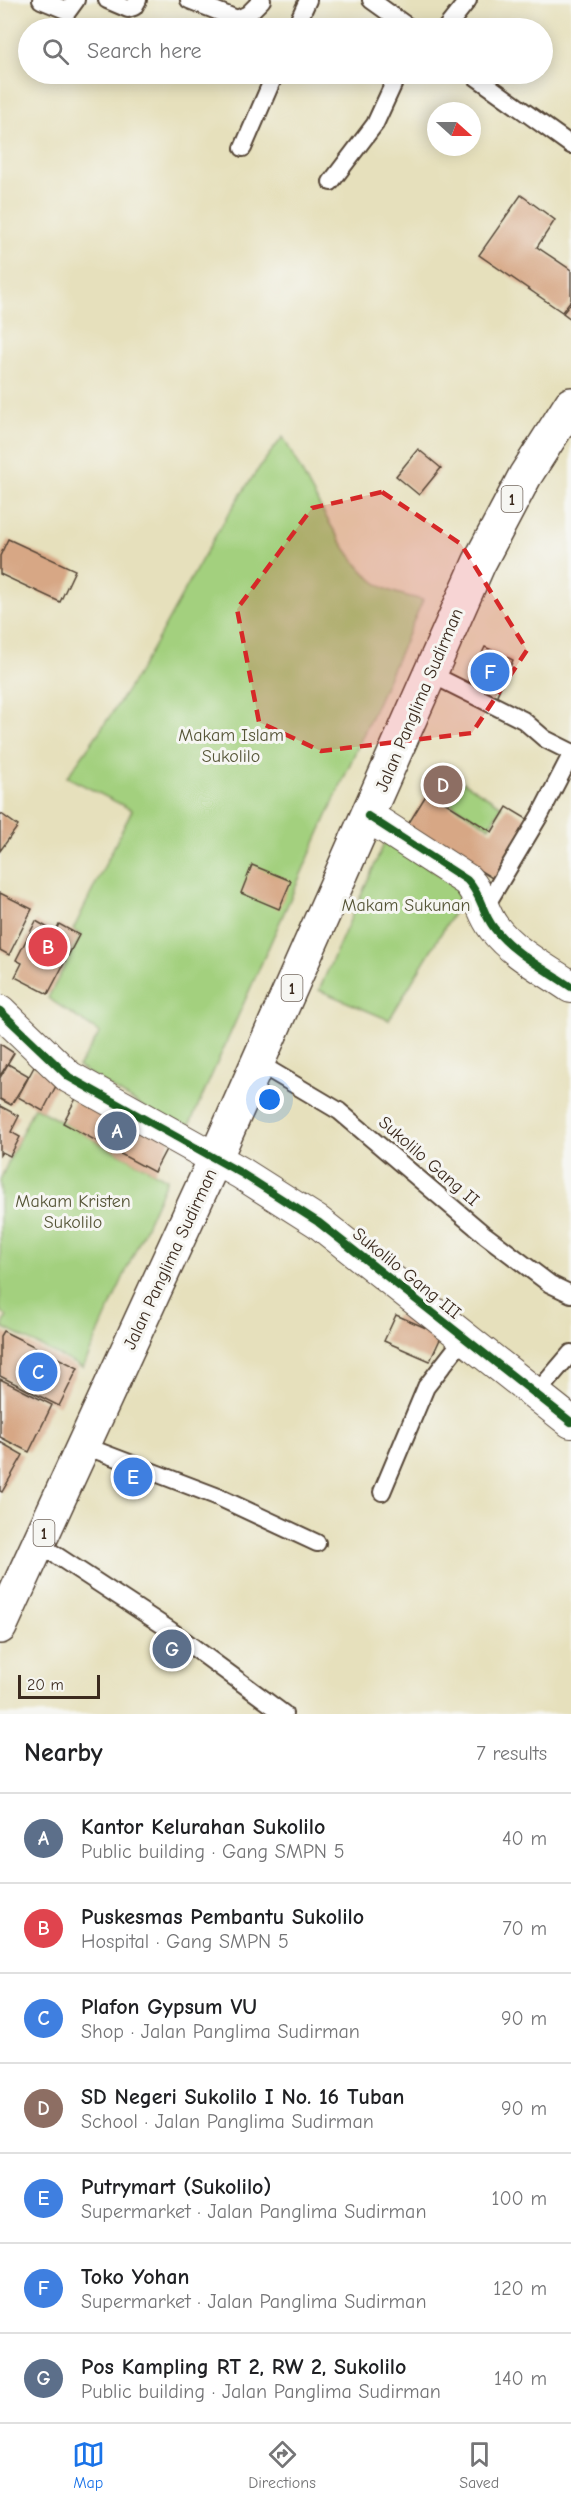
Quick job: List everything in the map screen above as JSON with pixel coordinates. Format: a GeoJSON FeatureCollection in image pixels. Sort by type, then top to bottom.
{"type":"FeatureCollection","features":[{"type":"Feature","properties":{"kind":"highway","name":"Jalan Panglima Sudirman"},"geometry":{"type":"LineString","coordinates":[[0,1627],[215,1159],[484,554],[525,476],[570,408]]}},
{"type":"Feature","properties":{"kind":"street"},"geometry":{"type":"LineString","coordinates":[[368,816],[459,873],[472,884],[492,927],[503,939],[571,987]]}},
{"type":"Feature","properties":{"kind":"street","name":"Sukolilo Gang III"},"geometry":{"type":"LineString","coordinates":[[0,1011],[69,1077],[215,1159],[318,1222],[571,1422]]}},
{"type":"Feature","properties":{"kind":"lane"},"geometry":{"type":"LineString","coordinates":[[41,0],[68,11],[76,0]]}},
{"type":"Feature","properties":{"kind":"lane"},"geometry":{"type":"LineString","coordinates":[[107,0],[128,9],[134,7],[138,0]]}},
{"type":"Feature","properties":{"kind":"lane"},"geometry":{"type":"LineString","coordinates":[[189,0],[234,18]]}},
{"type":"Feature","properties":{"kind":"lane"},"geometry":{"type":"LineString","coordinates":[[239,18],[248,14],[262,0]]}},
{"type":"Feature","properties":{"kind":"lane"},"geometry":{"type":"LineString","coordinates":[[300,18],[308,0]]}},
{"type":"Feature","properties":{"kind":"lane"},"geometry":{"type":"LineString","coordinates":[[370,0],[396,18]]}},
{"type":"Feature","properties":{"kind":"lane"},"geometry":{"type":"LineString","coordinates":[[454,18],[468,0]]}},
{"type":"Feature","properties":{"kind":"lane"},"geometry":{"type":"LineString","coordinates":[[243,148],[271,84]]}},
{"type":"Feature","properties":{"kind":"lane"},"geometry":{"type":"LineString","coordinates":[[331,182],[378,119],[394,84]]}},
{"type":"Feature","properties":{"kind":"lane"},"geometry":{"type":"LineString","coordinates":[[486,84],[571,145]]}},
{"type":"Feature","properties":{"kind":"lane"},"geometry":{"type":"LineString","coordinates":[[431,674],[523,720],[545,739],[571,753],[540,815],[484,909]]}},
{"type":"Feature","properties":{"kind":"lane","name":"Sukolilo Gang II"},"geometry":{"type":"LineString","coordinates":[[258,1063],[339,1111],[493,1241],[550,1284],[571,1294]]}},
{"type":"Feature","properties":{"kind":"lane"},"geometry":{"type":"LineString","coordinates":[[382,1492],[426,1387],[464,1338]]}},
{"type":"Feature","properties":{"kind":"lane"},"geometry":{"type":"LineString","coordinates":[[536,1395],[571,1353]]}},
{"type":"Feature","properties":{"kind":"lane"},"geometry":{"type":"LineString","coordinates":[[85,1446],[216,1496],[317,1543]]}},
{"type":"Feature","properties":{"kind":"lane"},"geometry":{"type":"LineString","coordinates":[[39,1544],[170,1630],[284,1714]]}},
{"type":"Feature","properties":{"kind":"highlighted area"},"geometry":{"type":"Polygon","coordinates":[[[382,492],[461,544],[527,650],[472,733],[321,751],[259,722],[237,609],[312,508],[382,492]]]}},
{"type":"Feature","properties":{"kind":"green space","name":"Makam Islam Sukolilo"},"geometry":{"type":"Polygon","coordinates":[[[283,437],[337,535],[362,570],[386,589],[423,600],[186,1133],[78,1067],[100,1033],[48,998],[81,935],[73,930],[132,810],[67,777],[139,672],[232,508],[283,437]]]}},
{"type":"Feature","properties":{"kind":"green space"},"geometry":{"type":"Polygon","coordinates":[[[442,769],[502,806],[489,827],[429,790],[442,769]]]}},
{"type":"Feature","properties":{"kind":"green space","name":"Makam Sukunan"},"geometry":{"type":"Polygon","coordinates":[[[386,839],[466,892],[389,1020],[319,990],[386,839]]]}},
{"type":"Feature","properties":{"kind":"green space","name":"Makam Kristen Sukolilo"},"geometry":{"type":"Polygon","coordinates":[[[34,1107],[167,1179],[83,1368],[2,1327],[7,1316],[0,1312],[0,1180],[34,1107]]]}},
{"type":"Feature","properties":{"kind":"building"},"geometry":{"type":"Polygon","coordinates":[[[521,195],[555,220],[537,247],[571,270],[571,300],[562,312],[479,255],[521,195]]]}},
{"type":"Feature","properties":{"kind":"building"},"geometry":{"type":"Polygon","coordinates":[[[571,303],[571,319],[563,313],[571,303]]]}},
{"type":"Feature","properties":{"kind":"building"},"geometry":{"type":"Polygon","coordinates":[[[418,449],[441,468],[419,495],[396,476],[418,449]]]}},
{"type":"Feature","properties":{"kind":"building"},"geometry":{"type":"Polygon","coordinates":[[[8,539],[75,570],[60,602],[0,574],[0,556],[8,539]]]}},
{"type":"Feature","properties":{"kind":"building"},"geometry":{"type":"Polygon","coordinates":[[[485,647],[513,660],[496,697],[468,683],[485,647]]]}},
{"type":"Feature","properties":{"kind":"building"},"geometry":{"type":"Polygon","coordinates":[[[428,792],[492,832],[507,807],[532,822],[497,881],[407,826],[428,792]]]}},
{"type":"Feature","properties":{"kind":"building"},"geometry":{"type":"Polygon","coordinates":[[[0,813],[18,826],[0,851],[0,813]]]}},
{"type":"Feature","properties":{"kind":"building"},"geometry":{"type":"Polygon","coordinates":[[[252,865],[291,881],[279,909],[241,893],[252,865]]]}},
{"type":"Feature","properties":{"kind":"building"},"geometry":{"type":"Polygon","coordinates":[[[0,893],[32,909],[9,955],[0,950],[0,893]]]}},
{"type":"Feature","properties":{"kind":"building"},"geometry":{"type":"Polygon","coordinates":[[[36,921],[55,932],[59,924],[79,935],[48,994],[15,977],[22,963],[16,960],[36,921]]]}},
{"type":"Feature","properties":{"kind":"building"},"geometry":{"type":"Polygon","coordinates":[[[0,1044],[14,1053],[0,1076],[0,1044]]]}},
{"type":"Feature","properties":{"kind":"building"},"geometry":{"type":"Polygon","coordinates":[[[8,1064],[29,1076],[11,1105],[0,1099],[0,1078],[8,1064]]]}},
{"type":"Feature","properties":{"kind":"building"},"geometry":{"type":"Polygon","coordinates":[[[34,1067],[59,1080],[43,1111],[18,1097],[34,1067]]]}},
{"type":"Feature","properties":{"kind":"building"},"geometry":{"type":"Polygon","coordinates":[[[80,1091],[171,1140],[154,1172],[63,1123],[80,1091]]]}},
{"type":"Feature","properties":{"kind":"building"},"geometry":{"type":"Polygon","coordinates":[[[0,1106],[19,1116],[11,1132],[20,1137],[10,1156],[2,1152],[0,1155],[0,1106]]]}},
{"type":"Feature","properties":{"kind":"building"},"geometry":{"type":"Polygon","coordinates":[[[396,1315],[442,1335],[430,1361],[384,1341],[396,1315]]]}},
{"type":"Feature","properties":{"kind":"building"},"geometry":{"type":"Polygon","coordinates":[[[3,1331],[78,1368],[59,1406],[0,1376],[0,1336],[3,1331]]]}},
{"type":"Feature","properties":{"kind":"building"},"geometry":{"type":"Polygon","coordinates":[[[0,1379],[52,1405],[29,1452],[0,1437],[0,1379]]]}},
{"type":"Feature","properties":{"kind":"building"},"geometry":{"type":"Polygon","coordinates":[[[0,1442],[23,1455],[2,1492],[0,1491],[0,1442]]]}},
{"type":"Feature","properties":{"kind":"cycle path"},"geometry":{"type":"LineString","coordinates":[[368,816],[467,880],[472,885],[490,922],[502,937],[520,953],[571,987]]}},
{"type":"Feature","properties":{"kind":"cycle path"},"geometry":{"type":"LineString","coordinates":[[0,1011],[69,1077],[241,1173],[318,1222],[571,1422]]}},
{"type":"Feature","properties":{"kind":"place","name":"Toko Yohan"},"geometry":{"type":"Point","coordinates":[490,672]}},
{"type":"Feature","properties":{"kind":"place","name":"SD Negeri Sukolilo I No. 16 Tuban"},"geometry":{"type":"Point","coordinates":[443,785]}},
{"type":"Feature","properties":{"kind":"place","name":"Puskesmas Pembantu Sukolilo"},"geometry":{"type":"Point","coordinates":[48,947]}},
{"type":"Feature","properties":{"kind":"place","name":"Kantor Kelurahan Sukolilo"},"geometry":{"type":"Point","coordinates":[117,1131]}},
{"type":"Feature","properties":{"kind":"place","name":"Plafon Gypsum VU"},"geometry":{"type":"Point","coordinates":[38,1372]}},
{"type":"Feature","properties":{"kind":"place","name":"Putrymart (Sukolilo)"},"geometry":{"type":"Point","coordinates":[133,1477]}},
{"type":"Feature","properties":{"kind":"place","name":"Pos Kampling RT 2, RW 2, Sukolilo"},"geometry":{"type":"Point","coordinates":[172,1649]}}]}
